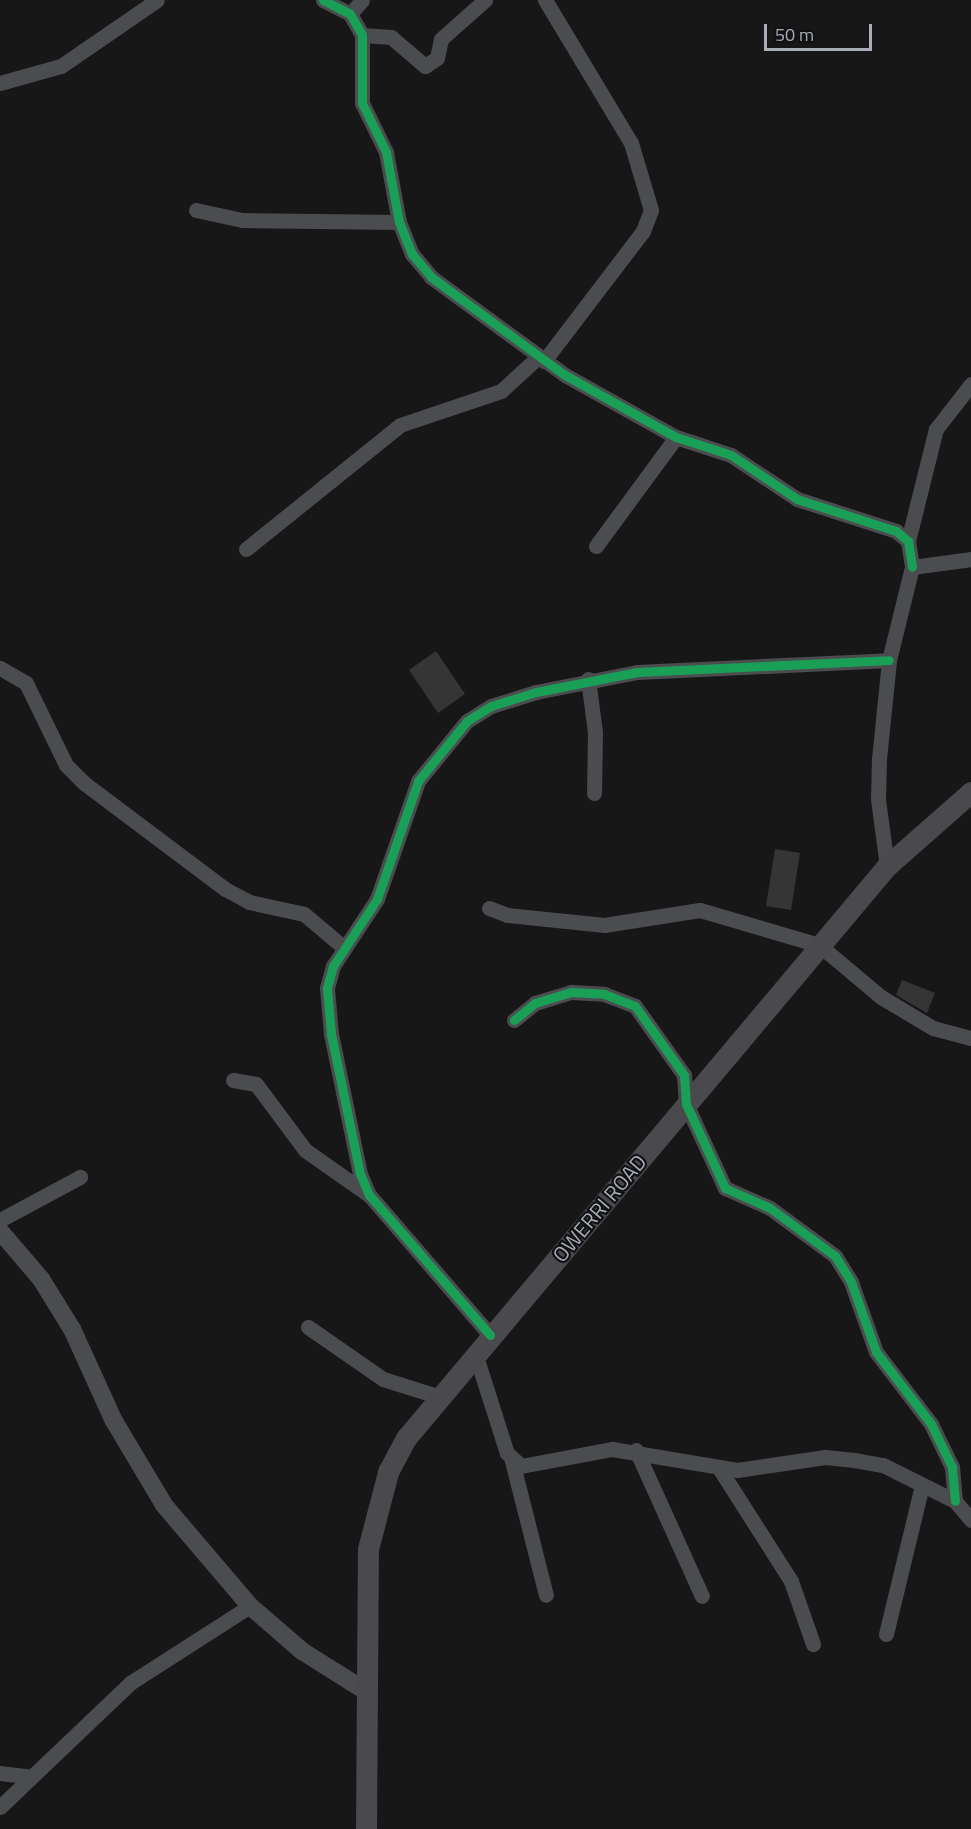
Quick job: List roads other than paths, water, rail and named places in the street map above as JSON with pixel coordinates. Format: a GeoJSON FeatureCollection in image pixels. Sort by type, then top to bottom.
{"type":"FeatureCollection","features":[{"type":"Feature","properties":{"kind":"main road","name":"OWERRI ROAD"},"geometry":{"type":"LineString","coordinates":[[366,1829],[364,1690],[368,1549],[375,1512],[398,1454],[438,1396],[887,866],[971,792]]}},
{"type":"Feature","properties":{"kind":"street"},"geometry":{"type":"LineString","coordinates":[[0,83],[61,66],[157,0]]}},
{"type":"Feature","properties":{"kind":"street"},"geometry":{"type":"LineString","coordinates":[[323,0],[350,14],[362,35],[359,87],[386,152],[399,222],[412,254],[431,277],[541,359],[676,437],[731,455],[796,499],[896,531],[908,540]]}},
{"type":"Feature","properties":{"kind":"street"},"geometry":{"type":"LineString","coordinates":[[350,14],[362,0]]}},
{"type":"Feature","properties":{"kind":"street"},"geometry":{"type":"LineString","coordinates":[[362,35],[391,37],[425,66],[437,58],[441,39],[485,0]]}},
{"type":"Feature","properties":{"kind":"street"},"geometry":{"type":"LineString","coordinates":[[246,549],[400,425],[501,390],[541,359],[643,231],[651,210],[631,143],[544,0]]}},
{"type":"Feature","properties":{"kind":"street"},"geometry":{"type":"LineString","coordinates":[[196,210],[242,220],[399,222]]}},
{"type":"Feature","properties":{"kind":"street"},"geometry":{"type":"LineString","coordinates":[[887,866],[878,799],[889,660],[912,567],[908,540],[936,429],[971,384]]}},
{"type":"Feature","properties":{"kind":"street"},"geometry":{"type":"LineString","coordinates":[[596,546],[676,437]]}},
{"type":"Feature","properties":{"kind":"street"},"geometry":{"type":"LineString","coordinates":[[912,567],[971,560]]}},
{"type":"Feature","properties":{"kind":"street"},"geometry":{"type":"LineString","coordinates":[[369,1195],[360,1174],[331,1034],[327,988],[342,945],[377,899],[418,781],[448,738],[490,706],[588,680],[637,672],[889,660]]}},
{"type":"Feature","properties":{"kind":"street"},"geometry":{"type":"LineString","coordinates":[[0,668],[26,683],[66,765],[84,783],[225,889],[249,902],[304,914],[342,945]]}},
{"type":"Feature","properties":{"kind":"street"},"geometry":{"type":"LineString","coordinates":[[588,680],[595,732],[594,793]]}},
{"type":"Feature","properties":{"kind":"street"},"geometry":{"type":"LineString","coordinates":[[489,908],[507,915],[604,925],[700,910],[819,945],[881,996],[933,1028],[971,1038]]}},
{"type":"Feature","properties":{"kind":"street"},"geometry":{"type":"LineString","coordinates":[[514,1020],[535,1003],[571,992],[604,994],[635,1006],[684,1075],[686,1104],[725,1188],[770,1208],[835,1256],[851,1282],[876,1352],[931,1424],[952,1467],[955,1501]]}},
{"type":"Feature","properties":{"kind":"street"},"geometry":{"type":"LineString","coordinates":[[233,1080],[256,1084],[305,1150],[369,1195],[490,1335]]}},
{"type":"Feature","properties":{"kind":"street"},"geometry":{"type":"LineString","coordinates":[[0,1220],[80,1177]]}},
{"type":"Feature","properties":{"kind":"street"},"geometry":{"type":"LineString","coordinates":[[0,1231],[41,1279],[72,1329],[114,1421],[164,1505],[250,1606],[302,1651],[364,1690]]}},
{"type":"Feature","properties":{"kind":"street"},"geometry":{"type":"LineString","coordinates":[[308,1326],[383,1379],[438,1396]]}},
{"type":"Feature","properties":{"kind":"street"},"geometry":{"type":"LineString","coordinates":[[475,1353],[512,1461],[546,1595]]}},
{"type":"Feature","properties":{"kind":"street"},"geometry":{"type":"LineString","coordinates":[[512,1461],[521,1466],[636,1450],[719,1468],[825,1457],[883,1465],[955,1501],[971,1520]]}},
{"type":"Feature","properties":{"kind":"street"},"geometry":{"type":"LineString","coordinates":[[636,1450],[702,1596]]}},
{"type":"Feature","properties":{"kind":"street"},"geometry":{"type":"LineString","coordinates":[[719,1468],[791,1581],[813,1644]]}},
{"type":"Feature","properties":{"kind":"street"},"geometry":{"type":"LineString","coordinates":[[886,1634],[922,1485]]}},
{"type":"Feature","properties":{"kind":"street"},"geometry":{"type":"LineString","coordinates":[[0,1807],[130,1683],[250,1606]]}},
{"type":"Feature","properties":{"kind":"street"},"geometry":{"type":"LineString","coordinates":[[0,1773],[31,1777]]}}]}
